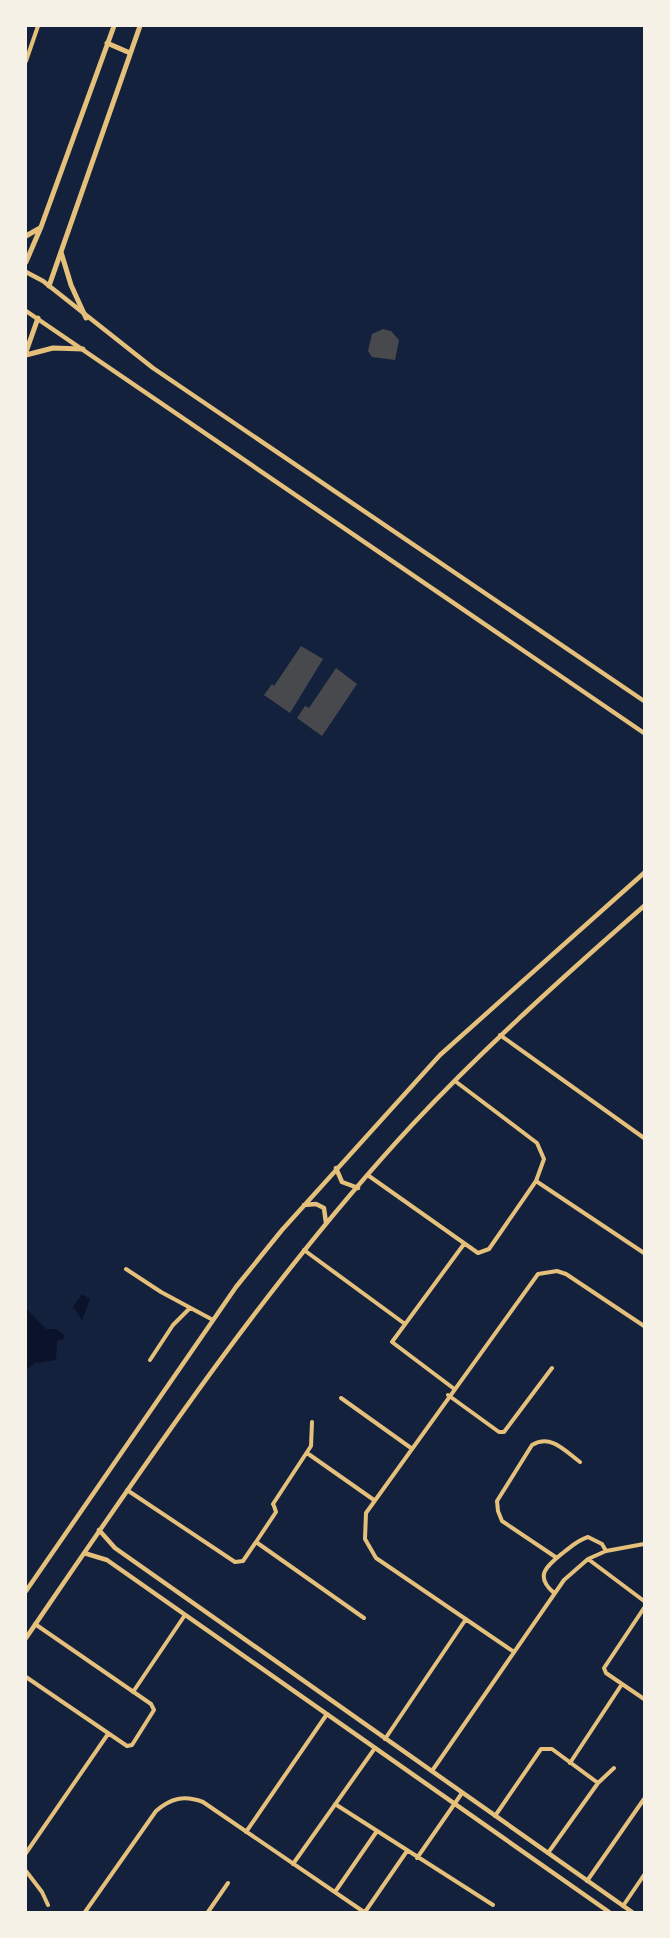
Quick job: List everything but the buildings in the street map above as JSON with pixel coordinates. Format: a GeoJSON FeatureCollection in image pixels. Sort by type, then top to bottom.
{"type":"FeatureCollection","features":[{"type":"Feature","properties":{"kind":"main road"},"geometry":{"type":"LineString","coordinates":[[26,262],[41,227],[114,26]]}},
{"type":"Feature","properties":{"kind":"main road"},"geometry":{"type":"LineString","coordinates":[[49,286],[140,26]]}},
{"type":"Feature","properties":{"kind":"main road"},"geometry":{"type":"LineString","coordinates":[[107,43],[130,53]]}},
{"type":"Feature","properties":{"kind":"main road"},"geometry":{"type":"LineString","coordinates":[[26,236],[41,227]]}},
{"type":"Feature","properties":{"kind":"main road"},"geometry":{"type":"LineString","coordinates":[[61,250],[70,285],[86,318]]}},
{"type":"Feature","properties":{"kind":"main road"},"geometry":{"type":"LineString","coordinates":[[26,354],[38,318]]}},
{"type":"Feature","properties":{"kind":"main road"},"geometry":{"type":"LineString","coordinates":[[26,354],[53,348],[83,349]]}},
{"type":"Feature","properties":{"kind":"street"},"geometry":{"type":"LineString","coordinates":[[26,61],[38,26]]}},
{"type":"Feature","properties":{"kind":"street"},"geometry":{"type":"LineString","coordinates":[[26,272],[49,286],[86,318],[153,368],[645,701]]}},
{"type":"Feature","properties":{"kind":"street"},"geometry":{"type":"LineString","coordinates":[[26,311],[644,731]]}},
{"type":"Feature","properties":{"kind":"street"},"geometry":{"type":"LineString","coordinates":[[26,1591],[236,1287],[304,1205],[440,1055],[645,873]]}},
{"type":"Feature","properties":{"kind":"street"},"geometry":{"type":"LineString","coordinates":[[26,1638],[216,1363],[304,1250],[455,1080],[500,1035],[645,906]]}},
{"type":"Feature","properties":{"kind":"street"},"geometry":{"type":"LineString","coordinates":[[500,1035],[645,1138]]}},
{"type":"Feature","properties":{"kind":"street"},"geometry":{"type":"LineString","coordinates":[[369,1176],[464,1244],[478,1253],[484,1253],[536,1180],[544,1159],[537,1143],[455,1080]]}},
{"type":"Feature","properties":{"kind":"street"},"geometry":{"type":"LineString","coordinates":[[336,1168],[342,1182],[358,1188]]}},
{"type":"Feature","properties":{"kind":"street"},"geometry":{"type":"LineString","coordinates":[[536,1180],[645,1253]]}},
{"type":"Feature","properties":{"kind":"street"},"geometry":{"type":"LineString","coordinates":[[304,1205],[316,1204],[324,1208],[326,1225]]}},
{"type":"Feature","properties":{"kind":"street"},"geometry":{"type":"LineString","coordinates":[[453,1389],[392,1342],[464,1244]]}},
{"type":"Feature","properties":{"kind":"street"},"geometry":{"type":"LineString","coordinates":[[304,1250],[405,1324]]}},
{"type":"Feature","properties":{"kind":"street"},"geometry":{"type":"LineString","coordinates":[[126,1269],[213,1320]]}},
{"type":"Feature","properties":{"kind":"street"},"geometry":{"type":"LineString","coordinates":[[514,1652],[376,1558],[365,1539],[363,1526],[366,1513],[530,1281],[547,1271],[566,1274],[645,1326]]}},
{"type":"Feature","properties":{"kind":"street"},"geometry":{"type":"LineString","coordinates":[[150,1360],[174,1325],[190,1308]]}},
{"type":"Feature","properties":{"kind":"street"},"geometry":{"type":"LineString","coordinates":[[448,1395],[498,1432],[504,1432],[552,1368]]}},
{"type":"Feature","properties":{"kind":"street"},"geometry":{"type":"LineString","coordinates":[[341,1398],[411,1448]]}},
{"type":"Feature","properties":{"kind":"street"},"geometry":{"type":"LineString","coordinates":[[127,1490],[235,1562],[243,1561],[276,1512],[274,1505],[312,1446],[312,1422]]}},
{"type":"Feature","properties":{"kind":"street"},"geometry":{"type":"LineString","coordinates":[[557,1557],[502,1521],[497,1501],[532,1445],[541,1440],[549,1441],[580,1462]]}},
{"type":"Feature","properties":{"kind":"street"},"geometry":{"type":"LineString","coordinates":[[307,1453],[374,1500]]}},
{"type":"Feature","properties":{"kind":"street"},"geometry":{"type":"LineString","coordinates":[[99,1530],[115,1548],[632,1912]]}},
{"type":"Feature","properties":{"kind":"street"},"geometry":{"type":"LineString","coordinates":[[554,1593],[546,1586],[543,1575],[547,1566],[557,1557],[580,1539],[588,1537],[602,1544],[606,1551]]}},
{"type":"Feature","properties":{"kind":"street"},"geometry":{"type":"LineString","coordinates":[[256,1542],[364,1618]]}},
{"type":"Feature","properties":{"kind":"street"},"geometry":{"type":"LineString","coordinates":[[432,1772],[554,1593],[575,1569],[588,1559],[606,1551],[645,1544]]}},
{"type":"Feature","properties":{"kind":"street"},"geometry":{"type":"LineString","coordinates":[[84,1553],[107,1560],[609,1912]]}},
{"type":"Feature","properties":{"kind":"street"},"geometry":{"type":"LineString","coordinates":[[588,1559],[645,1601]]}},
{"type":"Feature","properties":{"kind":"street"},"geometry":{"type":"LineString","coordinates":[[645,1608],[606,1664],[606,1673],[645,1699]]}},
{"type":"Feature","properties":{"kind":"street"},"geometry":{"type":"LineString","coordinates":[[133,1692],[185,1615]]}},
{"type":"Feature","properties":{"kind":"street"},"geometry":{"type":"LineString","coordinates":[[293,1864],[335,1804],[386,1740],[466,1619]]}},
{"type":"Feature","properties":{"kind":"street"},"geometry":{"type":"LineString","coordinates":[[26,1677],[108,1734],[130,1746],[153,1713],[154,1707],[35,1624]]}},
{"type":"Feature","properties":{"kind":"street"},"geometry":{"type":"LineString","coordinates":[[570,1763],[622,1684]]}},
{"type":"Feature","properties":{"kind":"street"},"geometry":{"type":"LineString","coordinates":[[246,1832],[327,1714]]}},
{"type":"Feature","properties":{"kind":"street"},"geometry":{"type":"LineString","coordinates":[[367,1743],[373,1738],[374,1731]]}},
{"type":"Feature","properties":{"kind":"street"},"geometry":{"type":"LineString","coordinates":[[26,1853],[108,1734]]}},
{"type":"Feature","properties":{"kind":"street"},"geometry":{"type":"LineString","coordinates":[[494,1816],[541,1749],[552,1749],[598,1783]]}},
{"type":"Feature","properties":{"kind":"street"},"geometry":{"type":"LineString","coordinates":[[548,1854],[598,1783],[614,1768]]}},
{"type":"Feature","properties":{"kind":"street"},"geometry":{"type":"LineString","coordinates":[[417,1858],[462,1793]]}},
{"type":"Feature","properties":{"kind":"street"},"geometry":{"type":"LineString","coordinates":[[88,1911],[156,1811],[167,1802],[178,1798],[191,1798],[203,1802],[364,1912],[407,1851]]}},
{"type":"Feature","properties":{"kind":"street"},"geometry":{"type":"LineString","coordinates":[[587,1881],[645,1799]]}},
{"type":"Feature","properties":{"kind":"street"},"geometry":{"type":"LineString","coordinates":[[335,1804],[493,1905]]}},
{"type":"Feature","properties":{"kind":"street"},"geometry":{"type":"LineString","coordinates":[[335,1893],[377,1831]]}},
{"type":"Feature","properties":{"kind":"street"},"geometry":{"type":"LineString","coordinates":[[26,1871],[42,1892],[48,1905]]}},
{"type":"Feature","properties":{"kind":"street"},"geometry":{"type":"LineString","coordinates":[[623,1906],[645,1875]]}},
{"type":"Feature","properties":{"kind":"street"},"geometry":{"type":"LineString","coordinates":[[208,1912],[228,1883]]}},
{"type":"Feature","properties":{"kind":"water"},"geometry":{"type":"Polygon","coordinates":[[[82,1294],[90,1299],[82,1320],[73,1307],[82,1294]]]}},
{"type":"Feature","properties":{"kind":"water"},"geometry":{"type":"Polygon","coordinates":[[[26,1308],[46,1329],[56,1329],[64,1335],[64,1339],[57,1341],[56,1360],[35,1363],[26,1370],[26,1308]]]}}]}
